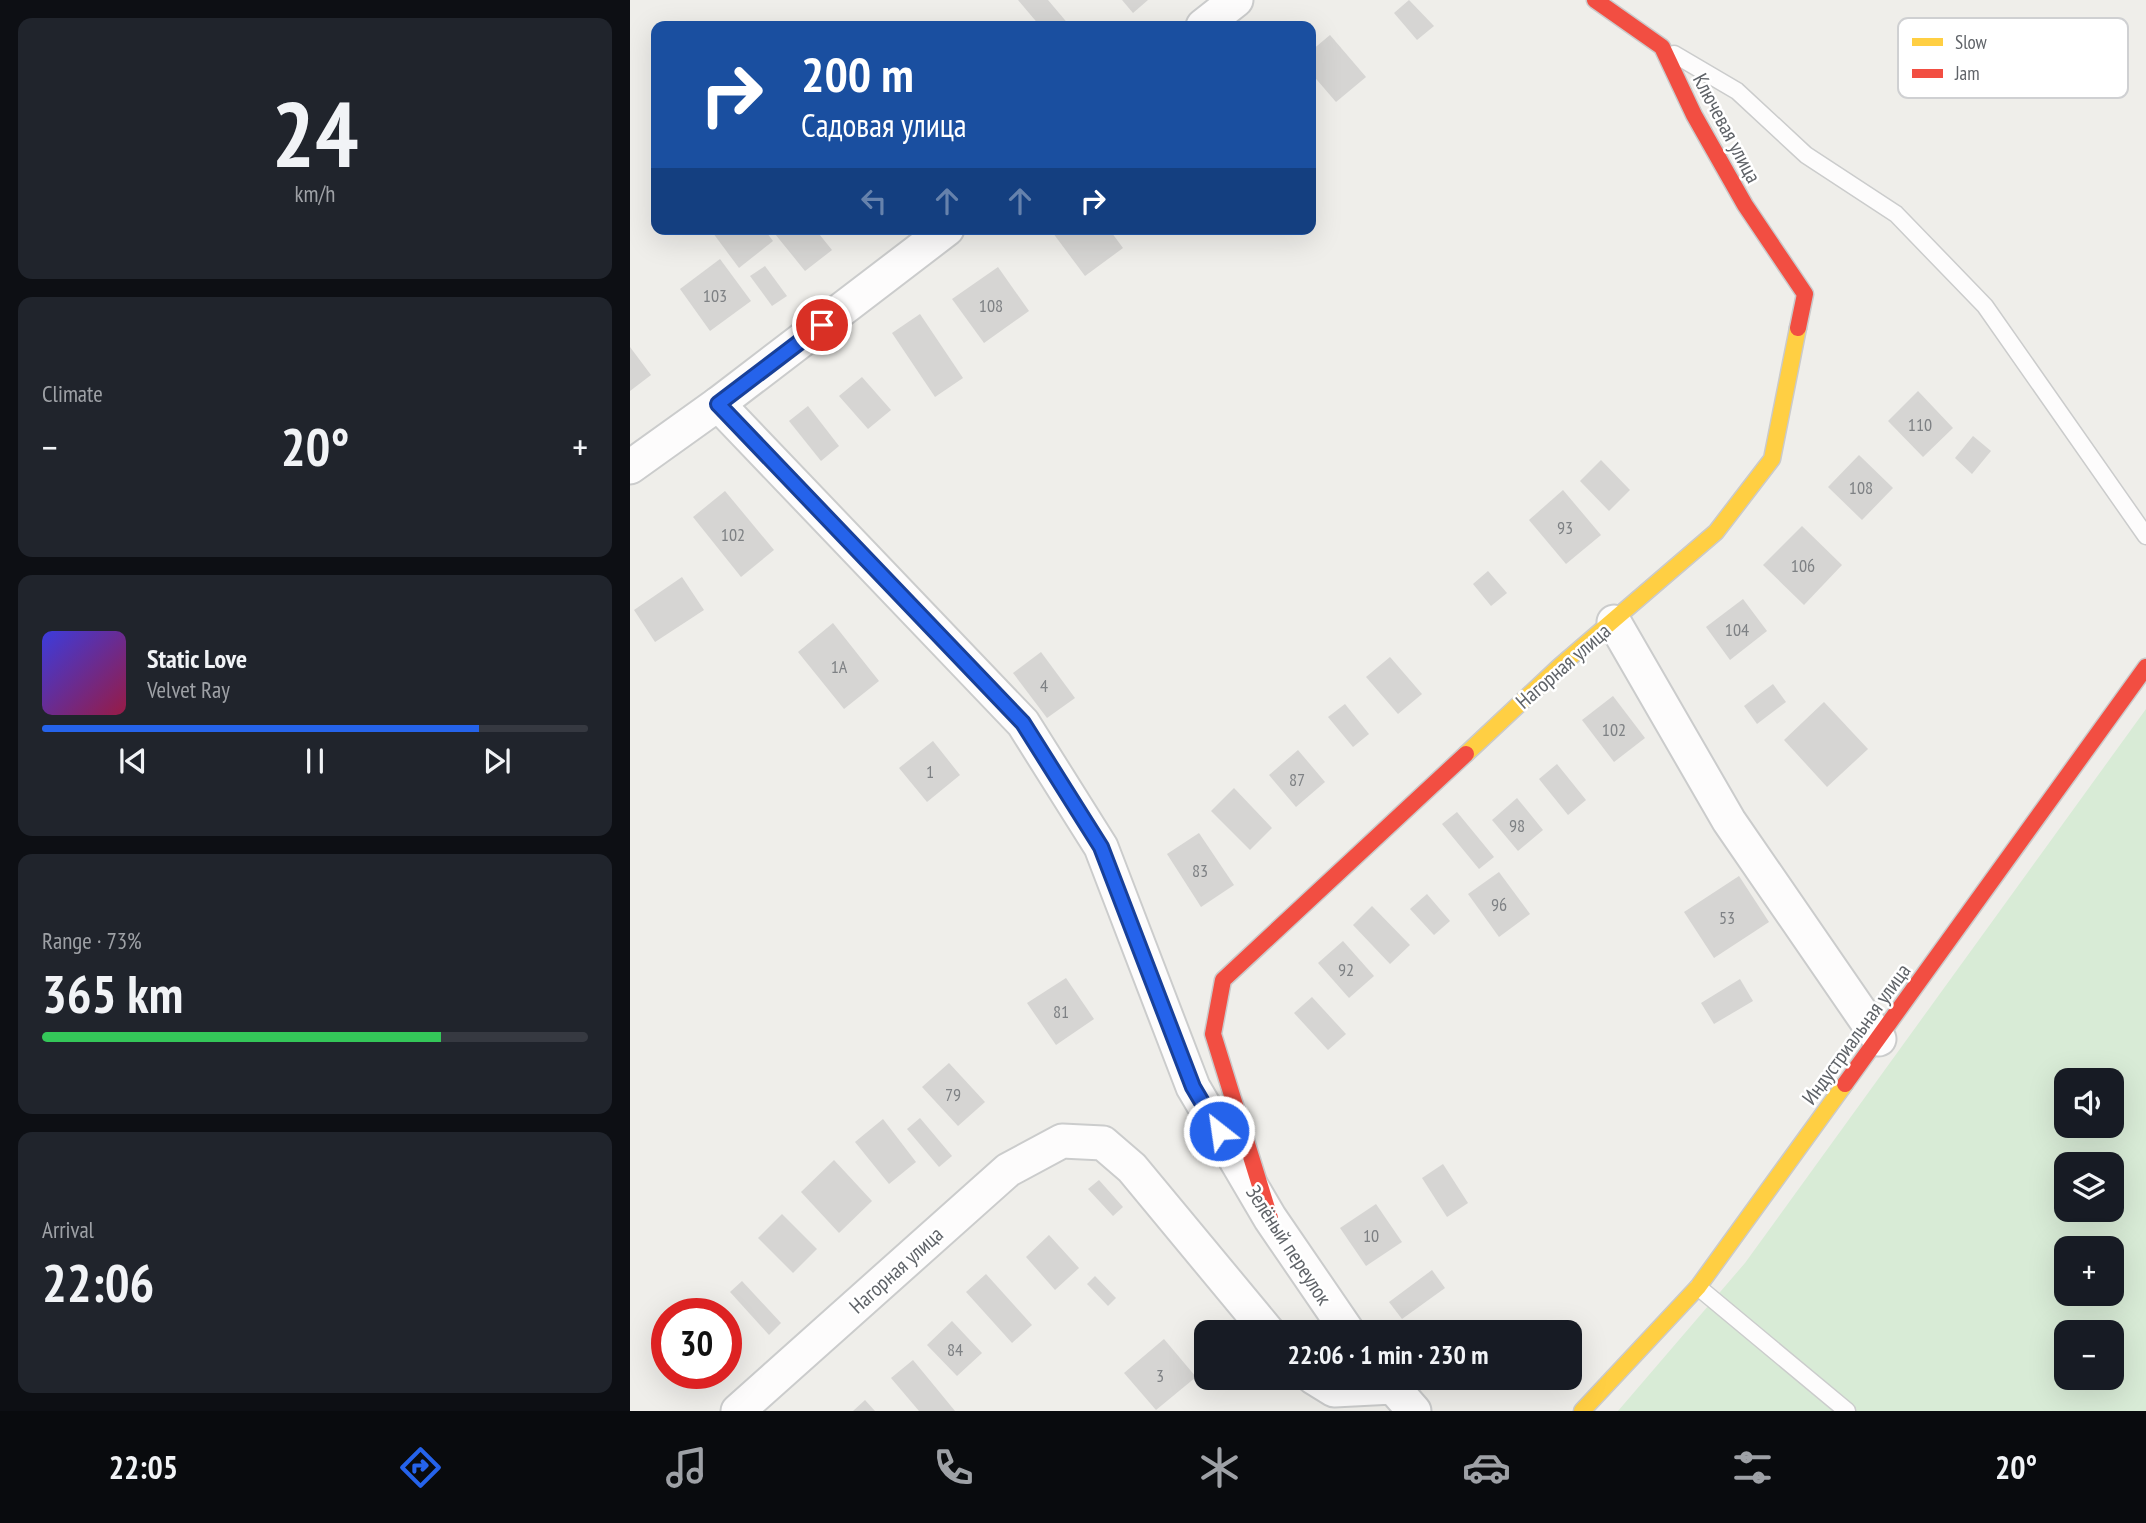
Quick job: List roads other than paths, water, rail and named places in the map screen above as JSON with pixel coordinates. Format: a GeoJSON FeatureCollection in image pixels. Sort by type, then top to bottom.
{"type":"FeatureCollection","features":[{"type":"Feature","properties":{"kind":"street"},"geometry":{"type":"LineString","coordinates":[[1209,21],[1236,0]]}},
{"type":"Feature","properties":{"kind":"street","name":"Ключевая улица"},"geometry":{"type":"LineString","coordinates":[[1595,0],[1662,47],[1694,115],[1745,205],[1805,294]]}},
{"type":"Feature","properties":{"kind":"street"},"geometry":{"type":"LineString","coordinates":[[630,467],[718,404],[939,235]]}},
{"type":"Feature","properties":{"kind":"street","name":"Нагорная улица"},"geometry":{"type":"LineString","coordinates":[[1270,1218],[1213,1034],[1223,980],[1540,685],[1716,532],[1772,459],[1805,294]]}},
{"type":"Feature","properties":{"kind":"street","name":"Зелёный переулок"},"geometry":{"type":"LineString","coordinates":[[718,404],[1023,723],[1101,847],[1193,1087],[1270,1218],[1340,1320]]}},
{"type":"Feature","properties":{"kind":"street"},"geometry":{"type":"LineString","coordinates":[[1614,622],[1729,821],[1879,1039]]}},
{"type":"Feature","properties":{"kind":"street","name":"Индустриальная улица"},"geometry":{"type":"LineString","coordinates":[[1582,1411],[1698,1287],[2146,667]]}},
{"type":"Feature","properties":{"kind":"street","name":"Нагорная улица"},"geometry":{"type":"LineString","coordinates":[[738,1411],[1008,1170],[1062,1141],[1103,1143],[1132,1168],[1258,1320]]}},
{"type":"Feature","properties":{"kind":"street"},"geometry":{"type":"LineString","coordinates":[[1332,1390],[1397,1392]]}},
{"type":"Feature","properties":{"kind":"lane"},"geometry":{"type":"LineString","coordinates":[[1662,47],[1737,91],[1806,155],[1896,214],[1985,306],[2146,536]]}},
{"type":"Feature","properties":{"kind":"lane"},"geometry":{"type":"LineString","coordinates":[[1698,1287],[1847,1411]]}}]}
